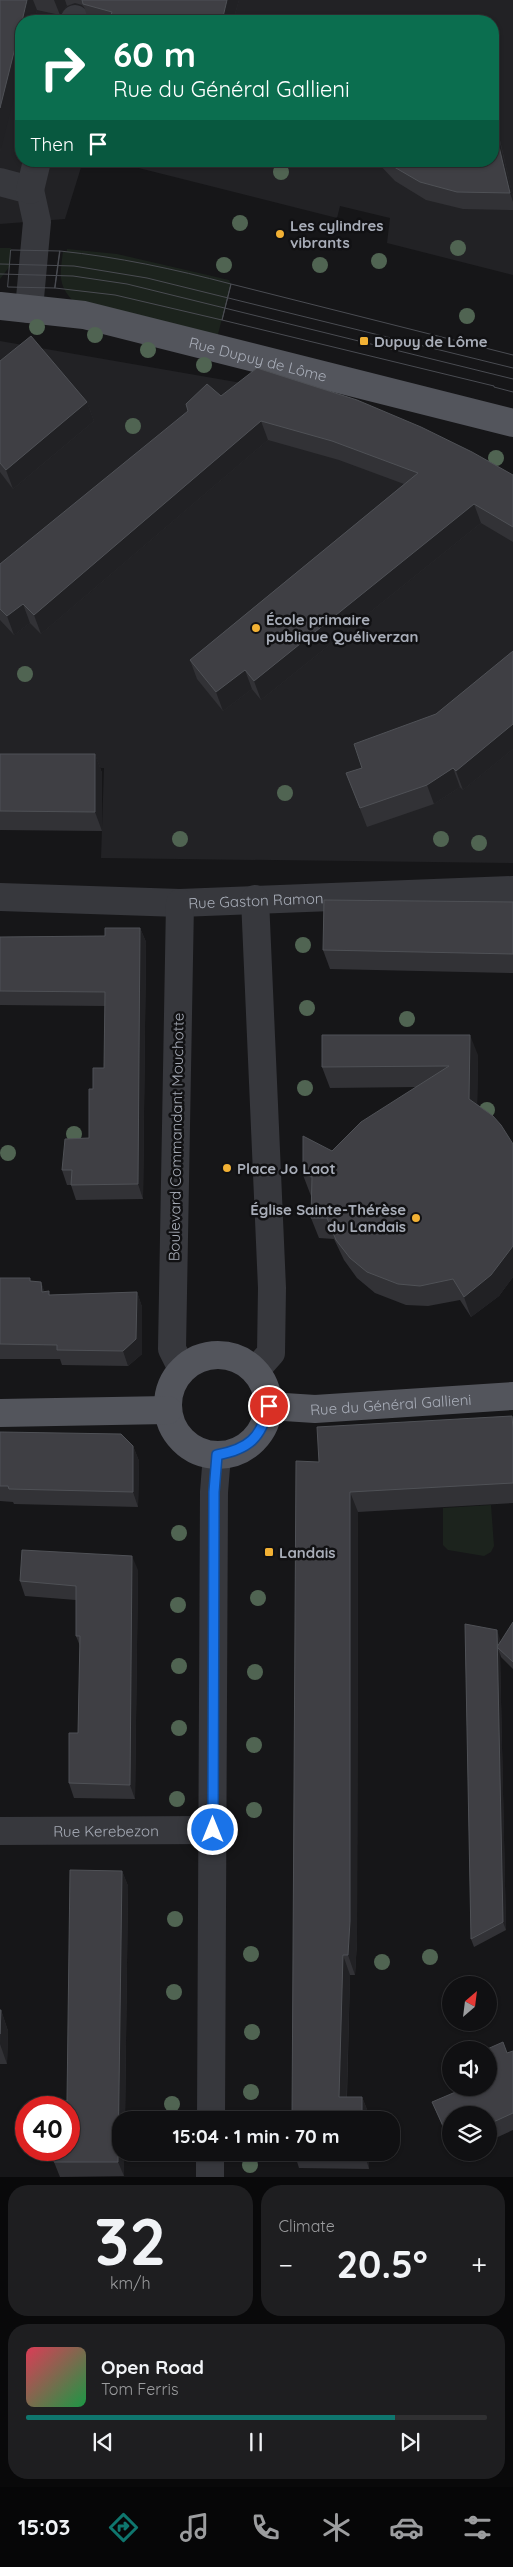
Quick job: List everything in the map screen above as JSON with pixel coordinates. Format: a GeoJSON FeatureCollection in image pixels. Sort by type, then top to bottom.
{"type":"FeatureCollection","features":[{"type":"Feature","properties":{"kind":"main road","name":"Rue Dupuy de Lôme"},"geometry":{"type":"LineString","coordinates":[[0,306],[84,315],[513,423]]}},
{"type":"Feature","properties":{"kind":"main road"},"geometry":{"type":"LineString","coordinates":[[211,1355],[227,1356],[243,1361],[255,1371],[265,1387],[269,1406],[264,1425],[253,1441],[236,1452],[217,1455],[199,1452],[184,1441],[173,1428],[168,1410],[170,1388],[182,1369],[195,1360],[211,1355]]}},
{"type":"Feature","properties":{"kind":"main road","name":"Rue du Général Gallieni"},"geometry":{"type":"LineString","coordinates":[[269,1406],[315,1409],[513,1396]]}},
{"type":"Feature","properties":{"kind":"main road"},"geometry":{"type":"LineString","coordinates":[[0,1412],[168,1410]]}},
{"type":"Feature","properties":{"kind":"street"},"geometry":{"type":"LineString","coordinates":[[29,310],[38,222],[30,190],[36,167]]}},
{"type":"Feature","properties":{"kind":"street"},"geometry":{"type":"LineString","coordinates":[[0,182],[30,190]]}},
{"type":"Feature","properties":{"kind":"street","name":"Rue Gaston Ramon"},"geometry":{"type":"LineString","coordinates":[[0,897],[180,903],[513,890]]}},
{"type":"Feature","properties":{"kind":"street"},"geometry":{"type":"LineString","coordinates":[[255,900],[272,1288],[271,1353],[255,1371]]}},
{"type":"Feature","properties":{"kind":"street","name":"Boulevard Commandant Mouchotte"},"geometry":{"type":"LineString","coordinates":[[180,903],[172,1349],[182,1369]]}},
{"type":"Feature","properties":{"kind":"street"},"geometry":{"type":"LineString","coordinates":[[211,2111],[214,1492],[217,1455]]}},
{"type":"Feature","properties":{"kind":"street","name":"Rue Kerebezon"},"geometry":{"type":"LineString","coordinates":[[0,1831],[213,1830]]}},
{"type":"Feature","properties":{"kind":"street"},"geometry":{"type":"LineString","coordinates":[[210,2161],[210,2177]]}},
{"type":"Feature","properties":{"kind":"shaded area"},"geometry":{"type":"Polygon","coordinates":[[[0,0],[513,0],[513,275],[387,243],[390,218],[340,206],[337,218],[135,167],[499,167],[499,15],[15,15],[15,167],[81,167],[65,219],[0,224],[0,0]]]}},
{"type":"Feature","properties":{"kind":"shaded area"},"geometry":{"type":"Polygon","coordinates":[[[0,248],[11,248],[10,266],[0,279],[0,248]]]}},
{"type":"Feature","properties":{"kind":"shaded area"},"geometry":{"type":"Polygon","coordinates":[[[67,249],[117,254],[229,280],[231,284],[217,338],[76,304],[66,291],[61,280],[63,251],[67,252],[67,249]]]}},
{"type":"Feature","properties":{"kind":"shaded area","name":"École primaire publique Quéliverzan"},"geometry":{"type":"Polygon","coordinates":[[[0,341],[264,387],[513,489],[513,863],[101,858],[104,768],[0,767],[0,341]]]}},
{"type":"Feature","properties":{"kind":"shaded area"},"geometry":{"type":"Polygon","coordinates":[[[491,1505],[494,1546],[491,1552],[484,1556],[448,1550],[443,1545],[443,1508],[491,1505]]]}},
{"type":"Feature","properties":{"kind":"building"},"geometry":{"type":"Polygon","coordinates":[[[0,0],[27,0],[23,15],[15,15],[15,48],[0,108],[0,0]]]}},
{"type":"Feature","properties":{"kind":"building"},"geometry":{"type":"Polygon","coordinates":[[[82,0],[227,0],[223,15],[111,15],[112,12],[83,4],[82,0]]]}},
{"type":"Feature","properties":{"kind":"building"},"geometry":{"type":"Polygon","coordinates":[[[499,147],[510,193],[457,192],[420,182],[394,167],[499,167],[499,147]]]}},
{"type":"Feature","properties":{"kind":"building"},"geometry":{"type":"Polygon","coordinates":[[[31,336],[87,402],[6,470],[0,463],[0,361],[31,336]]]}},
{"type":"Feature","properties":{"kind":"building"},"geometry":{"type":"Polygon","coordinates":[[[257,368],[357,400],[421,427],[513,475],[513,527],[474,504],[254,681],[245,670],[216,692],[190,660],[418,473],[332,441],[261,421],[34,615],[23,604],[7,616],[0,609],[0,564],[188,411],[186,404],[207,384],[221,396],[257,368]]]}},
{"type":"Feature","properties":{"kind":"building"},"geometry":{"type":"Polygon","coordinates":[[[513,651],[513,724],[456,771],[453,768],[427,785],[360,808],[346,773],[362,768],[354,744],[436,714],[513,651]]]}},
{"type":"Feature","properties":{"kind":"building"},"geometry":{"type":"Polygon","coordinates":[[[0,754],[95,754],[95,812],[0,811],[0,754]]]}},
{"type":"Feature","properties":{"kind":"building"},"geometry":{"type":"Polygon","coordinates":[[[324,900],[513,902],[513,954],[323,950],[324,900]]]}},
{"type":"Feature","properties":{"kind":"building"},"geometry":{"type":"Polygon","coordinates":[[[105,928],[140,928],[138,1184],[71,1185],[72,1170],[62,1170],[65,1139],[89,1138],[89,1089],[93,1089],[93,1068],[104,1068],[105,992],[0,991],[0,937],[105,936],[105,928]]]}},
{"type":"Feature","properties":{"kind":"building","name":"Église Sainte-Thérèse du Landais"},"geometry":{"type":"Polygon","coordinates":[[[322,1035],[470,1035],[469,1099],[493,1116],[513,1144],[513,1246],[491,1275],[464,1297],[453,1279],[420,1286],[398,1284],[367,1272],[350,1258],[336,1240],[327,1218],[311,1218],[312,1177],[303,1175],[303,1136],[332,1151],[361,1122],[449,1066],[322,1067],[322,1035]]]}},
{"type":"Feature","properties":{"kind":"building"},"geometry":{"type":"Polygon","coordinates":[[[0,1278],[30,1278],[30,1281],[41,1282],[42,1292],[49,1291],[49,1295],[137,1292],[136,1339],[123,1351],[57,1350],[57,1345],[0,1344],[0,1278]]]}},
{"type":"Feature","properties":{"kind":"building"},"geometry":{"type":"Polygon","coordinates":[[[512,1416],[513,1429],[513,1483],[350,1492],[350,1921],[348,1955],[343,1955],[339,2097],[362,2097],[362,2111],[292,2111],[296,1461],[319,1462],[317,1427],[512,1416]]]}},
{"type":"Feature","properties":{"kind":"building"},"geometry":{"type":"Polygon","coordinates":[[[0,1432],[121,1434],[133,1446],[133,1492],[9,1489],[8,1486],[0,1486],[0,1432]]]}},
{"type":"Feature","properties":{"kind":"building"},"geometry":{"type":"Polygon","coordinates":[[[22,1550],[132,1556],[130,1785],[69,1783],[69,1733],[78,1733],[80,1636],[76,1636],[76,1586],[20,1581],[22,1550]]]}},
{"type":"Feature","properties":{"kind":"building"},"geometry":{"type":"Polygon","coordinates":[[[513,1622],[513,1662],[497,1647],[513,1622]]]}},
{"type":"Feature","properties":{"kind":"building"},"geometry":{"type":"Polygon","coordinates":[[[465,1624],[497,1630],[503,1922],[471,1939],[465,1624]]]}},
{"type":"Feature","properties":{"kind":"building"},"geometry":{"type":"Polygon","coordinates":[[[70,1870],[122,1871],[119,2111],[112,2111],[112,2161],[118,2162],[54,2162],[80,2161],[80,2096],[67,2096],[70,1870]]]}},
{"type":"Feature","properties":{"kind":"building"},"geometry":{"type":"Polygon","coordinates":[[[503,2042],[507,2053],[513,2051],[513,2113],[497,2120],[497,2106],[442,2106],[442,2124],[432,2102],[446,2096],[497,2096],[497,2045],[503,2042]]]}},
{"type":"Feature","properties":{"kind":"tram line"},"geometry":{"type":"LineString","coordinates":[[11,250],[60,251],[55,288],[8,287],[11,250]]}},
{"type":"Feature","properties":{"kind":"tram line"},"geometry":{"type":"LineString","coordinates":[[60,251],[146,264],[231,284],[222,320],[115,295],[55,288],[60,251]]}},
{"type":"Feature","properties":{"kind":"tram line"},"geometry":{"type":"LineString","coordinates":[[0,264],[74,266],[147,278],[513,368]]}},
{"type":"Feature","properties":{"kind":"tram line"},"geometry":{"type":"LineString","coordinates":[[0,274],[73,276],[127,284],[513,379]]}},
{"type":"Feature","properties":{"kind":"tram line"},"geometry":{"type":"LineString","coordinates":[[513,355],[231,284],[222,320],[513,392]]}},
{"type":"Feature","properties":{"kind":"place","name":"Les cylindres vibrants"},"geometry":{"type":"Point","coordinates":[280,234]}},
{"type":"Feature","properties":{"kind":"place","name":"Dupuy de Lôme"},"geometry":{"type":"Point","coordinates":[364,341]}},
{"type":"Feature","properties":{"kind":"place","name":"École primaire publique Quéliverzan"},"geometry":{"type":"Point","coordinates":[256,628]}},
{"type":"Feature","properties":{"kind":"place","name":"Place Jo Laot"},"geometry":{"type":"Point","coordinates":[227,1168]}},
{"type":"Feature","properties":{"kind":"place","name":"Église Sainte-Thérèse du Landais"},"geometry":{"type":"Point","coordinates":[416,1218]}},
{"type":"Feature","properties":{"kind":"place","name":"Landais"},"geometry":{"type":"Point","coordinates":[269,1552]}},
{"type":"Feature","properties":{"kind":"route"},"geometry":{"type":"LineString","coordinates":[[213,1830],[214,1477],[217,1455],[236,1452],[253,1441],[264,1425],[269,1406]]}}]}
